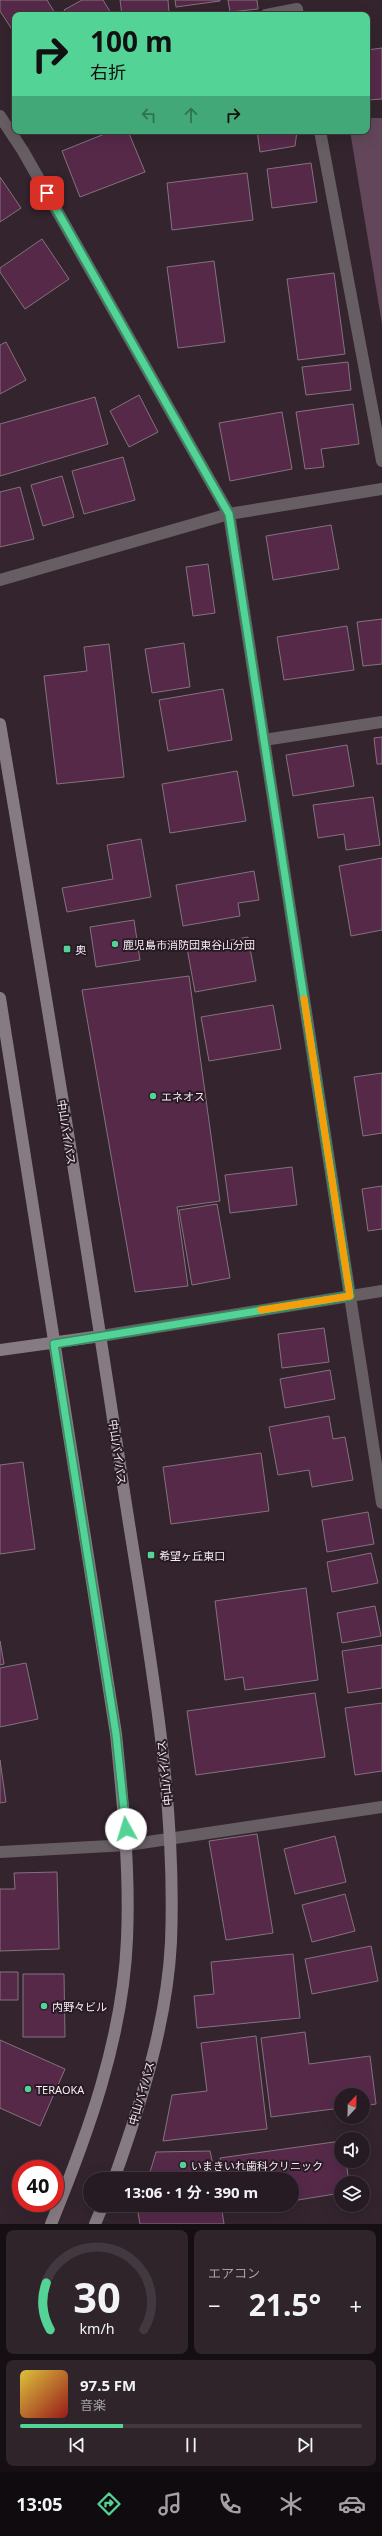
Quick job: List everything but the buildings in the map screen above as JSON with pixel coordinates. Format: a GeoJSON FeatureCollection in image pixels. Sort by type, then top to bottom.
{"type":"FeatureCollection","features":[{"type":"Feature","properties":{"kind":"street"},"geometry":{"type":"LineString","coordinates":[[279,12],[297,8],[298,12]]}},
{"type":"Feature","properties":{"kind":"street"},"geometry":{"type":"LineString","coordinates":[[0,116],[12,129]]}},
{"type":"Feature","properties":{"kind":"street"},"geometry":{"type":"LineString","coordinates":[[17,134],[229,514],[382,1503]]}},
{"type":"Feature","properties":{"kind":"street"},"geometry":{"type":"LineString","coordinates":[[321,134],[382,461]]}},
{"type":"Feature","properties":{"kind":"street"},"geometry":{"type":"LineString","coordinates":[[0,580],[229,514],[382,489]]}},
{"type":"Feature","properties":{"kind":"street"},"geometry":{"type":"LineString","coordinates":[[264,740],[382,722]]}},
{"type":"Feature","properties":{"kind":"street","name":"中山バイパス"},"geometry":{"type":"LineString","coordinates":[[0,724],[101,1336],[158,1716],[171,1840],[171,1944],[161,2017],[143,2091],[116,2172]]}},
{"type":"Feature","properties":{"kind":"street"},"geometry":{"type":"LineString","coordinates":[[0,998],[116,1734],[128,1845],[127,1940],[119,2005],[102,2082],[79,2157],[51,2224]]}},
{"type":"Feature","properties":{"kind":"street"},"geometry":{"type":"LineString","coordinates":[[0,1350],[54,1344],[382,1291]]}},
{"type":"Feature","properties":{"kind":"street"},"geometry":{"type":"LineString","coordinates":[[0,1852],[128,1845],[382,1810]]}},
{"type":"Feature","properties":{"kind":"street"},"geometry":{"type":"LineString","coordinates":[[95,2224],[100,2212]]}},
{"type":"Feature","properties":{"kind":"shaded area"},"geometry":{"type":"Polygon","coordinates":[[[370,118],[382,118],[382,324],[350,134],[370,134],[370,118]]]}},
{"type":"Feature","properties":{"kind":"slow traffic"},"geometry":{"type":"LineString","coordinates":[[261,1310],[350,1296],[304,999]]}},
{"type":"Feature","properties":{"kind":"place","name":"鹿児島市消防団東谷山分団"},"geometry":{"type":"Point","coordinates":[115,944]}},
{"type":"Feature","properties":{"kind":"place","name":"奥"},"geometry":{"type":"Point","coordinates":[67,949]}},
{"type":"Feature","properties":{"kind":"place","name":"エネオス"},"geometry":{"type":"Point","coordinates":[153,1096]}},
{"type":"Feature","properties":{"kind":"place","name":"希望ヶ丘東口"},"geometry":{"type":"Point","coordinates":[151,1555]}},
{"type":"Feature","properties":{"kind":"place","name":"内野々ビル"},"geometry":{"type":"Point","coordinates":[44,2006]}},
{"type":"Feature","properties":{"kind":"place","name":"TERAOKA"},"geometry":{"type":"Point","coordinates":[28,2089]}},
{"type":"Feature","properties":{"kind":"place","name":"いまきいれ歯科クリニック"},"geometry":{"type":"Point","coordinates":[183,2165]}},
{"type":"Feature","properties":{"kind":"route"},"geometry":{"type":"LineString","coordinates":[[47,193],[229,514],[350,1296],[54,1344],[116,1734],[126,1829]]}}]}
